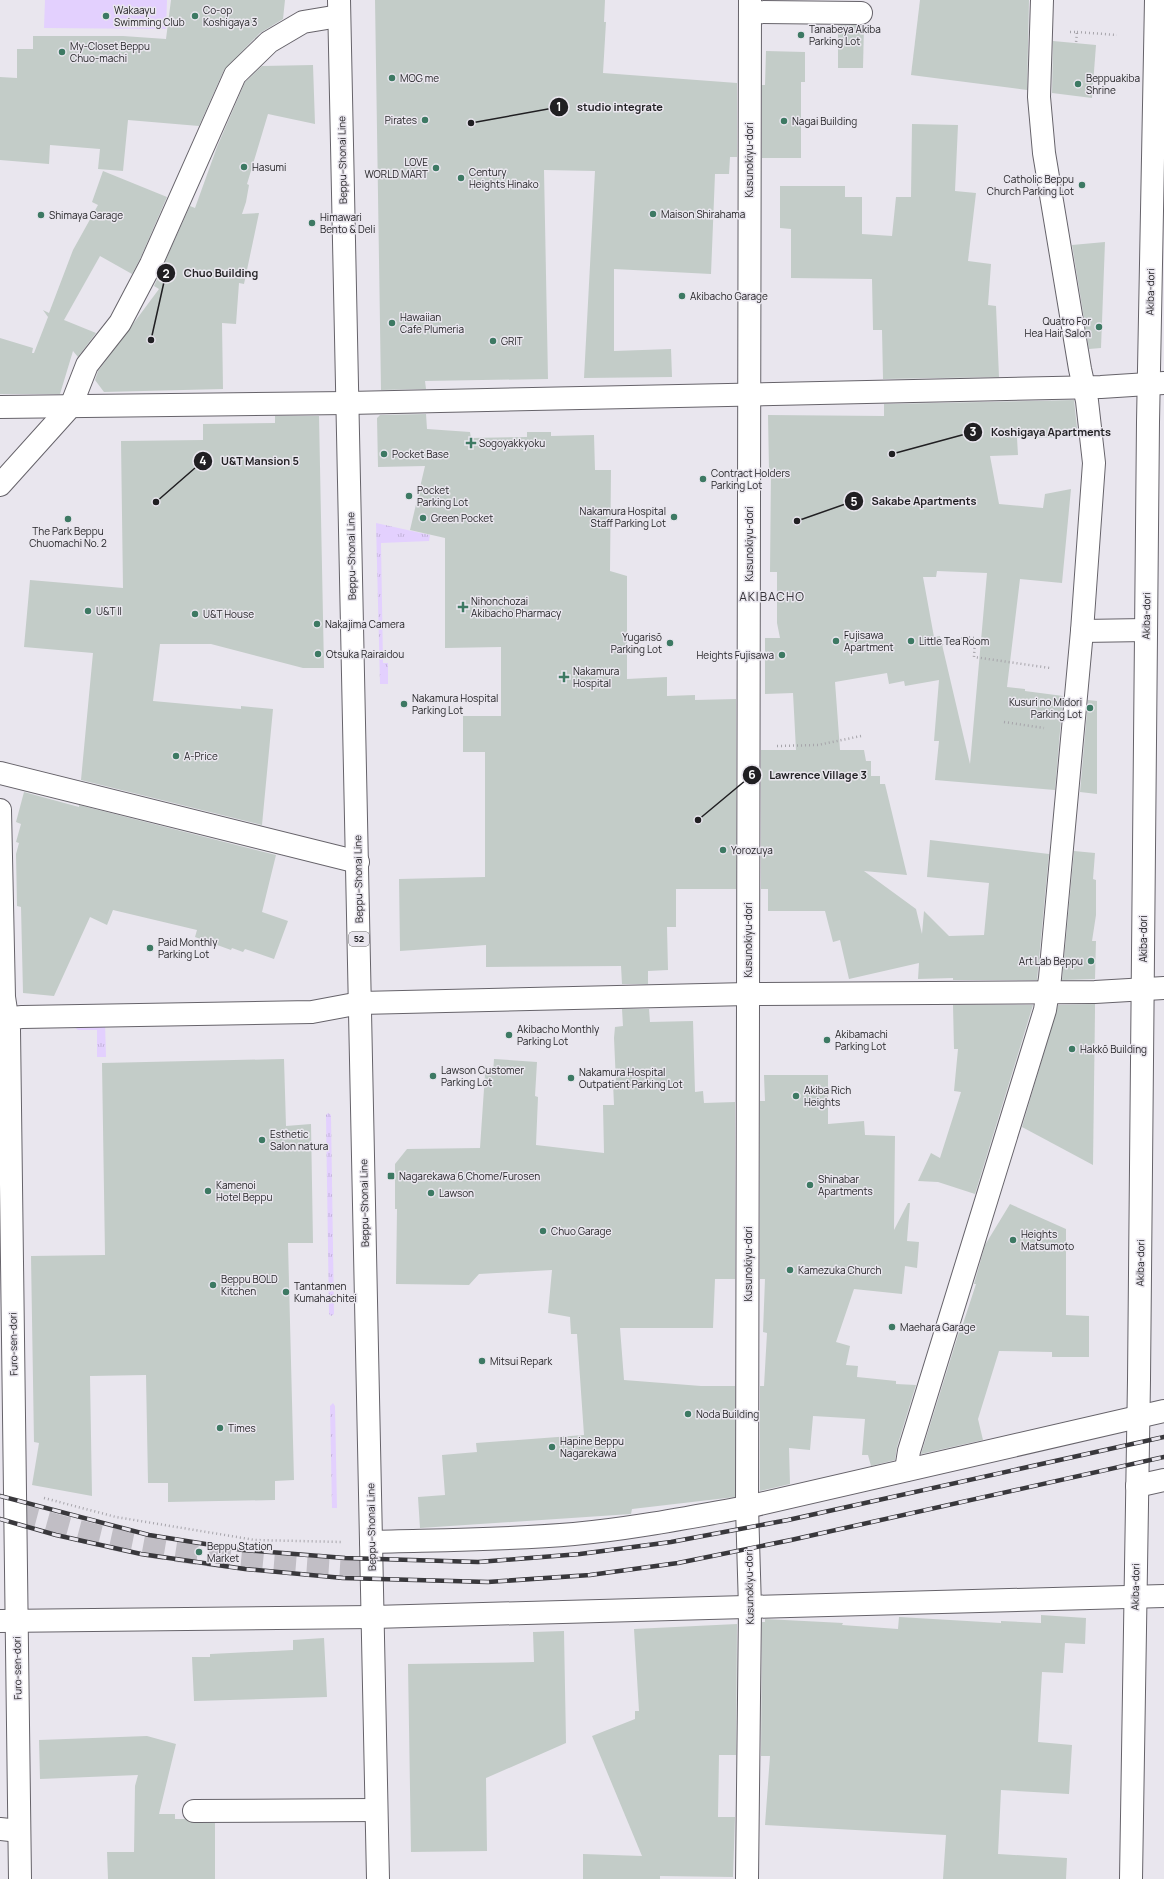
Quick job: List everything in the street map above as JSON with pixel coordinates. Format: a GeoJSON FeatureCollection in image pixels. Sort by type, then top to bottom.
{"type":"FeatureCollection","features":[{"type":"Feature","properties":{"kind":"street"},"geometry":{"type":"LineString","coordinates":[[906,1470],[909,1451],[1043,1017],[1048,992],[1079,671],[1094,463],[1088,401],[1084,387],[1044,153],[1039,97],[1042,0]]}},
{"type":"Feature","properties":{"kind":"street","name":"Akiba-dori"},"geometry":{"type":"LineString","coordinates":[[1131,1879],[1138,1417],[1146,630],[1156,384],[1156,0]]}},
{"type":"Feature","properties":{"kind":"street"},"geometry":{"type":"LineString","coordinates":[[750,6],[861,13]]}},
{"type":"Feature","properties":{"kind":"street","name":"Kusunokiyu-dori"},"geometry":{"type":"LineString","coordinates":[[747,1879],[750,1608],[747,1506],[750,6]]}},
{"type":"Feature","properties":{"kind":"street"},"geometry":{"type":"LineString","coordinates":[[0,485],[71,406],[87,365],[120,323],[151,264],[235,75],[269,42],[303,22],[339,8]]}},
{"type":"Feature","properties":{"kind":"street","name":"Beppu–Shonai Line"},"geometry":{"type":"LineString","coordinates":[[339,8],[378,1879]]}},
{"type":"Feature","properties":{"kind":"street"},"geometry":{"type":"LineString","coordinates":[[0,407],[348,403],[749,393],[1084,387],[1156,384]]}},
{"type":"Feature","properties":{"kind":"street"},"geometry":{"type":"LineString","coordinates":[[1083,620],[1146,630]]}},
{"type":"Feature","properties":{"kind":"street"},"geometry":{"type":"LineString","coordinates":[[0,773],[358,862]]}},
{"type":"Feature","properties":{"kind":"street","name":"Furo-sen-dori"},"geometry":{"type":"LineString","coordinates":[[0,810],[4,1019],[9,1030],[15,1490],[8,1621],[10,1830],[20,1879]]}},
{"type":"Feature","properties":{"kind":"street"},"geometry":{"type":"LineString","coordinates":[[4,1019],[312,1012],[360,1004],[748,994],[1095,992],[1164,988]]}},
{"type":"Feature","properties":{"kind":"street"},"geometry":{"type":"LineString","coordinates":[[371,1542],[575,1534],[677,1519],[747,1506],[1164,1410]]}},
{"type":"Feature","properties":{"kind":"street"},"geometry":{"type":"LineString","coordinates":[[1137,1486],[1164,1480]]}},
{"type":"Feature","properties":{"kind":"street"},"geometry":{"type":"LineString","coordinates":[[8,1621],[373,1617],[1164,1596]]}},
{"type":"Feature","properties":{"kind":"street"},"geometry":{"type":"LineString","coordinates":[[194,1811],[376,1810]]}},
{"type":"Feature","properties":{"kind":"path"},"geometry":{"type":"LineString","coordinates":[[1077,32],[1117,36]]}},
{"type":"Feature","properties":{"kind":"path"},"geometry":{"type":"LineString","coordinates":[[942,644],[966,637],[976,638],[974,657],[1079,671]]}},
{"type":"Feature","properties":{"kind":"path"},"geometry":{"type":"LineString","coordinates":[[1004,722],[1073,732]]}},
{"type":"Feature","properties":{"kind":"path"},"geometry":{"type":"LineString","coordinates":[[748,746],[818,745],[862,736]]}},
{"type":"Feature","properties":{"kind":"path"},"geometry":{"type":"LineString","coordinates":[[15,1490],[116,1517],[255,1540],[371,1542]]}},
{"type":"Feature","properties":{"kind":"green space","name":"Wakaayu Swimming Club"},"geometry":{"type":"Polygon","coordinates":[[[45,0],[167,0],[166,29],[44,28],[45,0]]]}},
{"type":"Feature","properties":{"kind":"green space"},"geometry":{"type":"Polygon","coordinates":[[[376,523],[430,535],[429,541],[381,543],[383,663],[388,663],[388,684],[380,684],[376,523]]]}},
{"type":"Feature","properties":{"kind":"green space"},"geometry":{"type":"Polygon","coordinates":[[[105,1022],[106,1057],[97,1057],[97,1030],[78,1030],[74,1027],[105,1022]]]}},
{"type":"Feature","properties":{"kind":"green space"},"geometry":{"type":"Polygon","coordinates":[[[328,1113],[331,1115],[334,1314],[331,1316],[329,1314],[326,1115],[328,1113]]]}},
{"type":"Feature","properties":{"kind":"green space"},"geometry":{"type":"Polygon","coordinates":[[[333,1403],[335,1406],[337,1508],[332,1508],[330,1406],[333,1403]]]}},
{"type":"Feature","properties":{"kind":"building"},"geometry":{"type":"Polygon","coordinates":[[[171,0],[285,0],[283,19],[260,33],[224,70],[199,126],[128,120],[123,171],[98,169],[100,149],[50,145],[49,164],[0,160],[0,77],[17,78],[17,49],[33,49],[33,36],[123,36],[166,39],[171,0]]]}},
{"type":"Feature","properties":{"kind":"building","name":"Century Heights Hinako"},"geometry":{"type":"Polygon","coordinates":[[[375,0],[605,0],[604,22],[606,22],[603,73],[737,83],[737,157],[730,157],[729,174],[715,174],[711,274],[614,269],[614,351],[671,349],[672,377],[584,378],[595,171],[544,170],[548,379],[425,381],[426,389],[381,390],[375,0]]]}},
{"type":"Feature","properties":{"kind":"building"},"geometry":{"type":"Polygon","coordinates":[[[920,0],[1029,0],[1027,90],[911,75],[920,0]]]}},
{"type":"Feature","properties":{"kind":"building"},"geometry":{"type":"Polygon","coordinates":[[[838,25],[864,25],[863,68],[838,68],[838,25]]]}},
{"type":"Feature","properties":{"kind":"building","name":"Beppuakiba Shrine"},"geometry":{"type":"Polygon","coordinates":[[[1053,41],[1096,45],[1092,98],[1052,93],[1053,41]]]}},
{"type":"Feature","properties":{"kind":"building"},"geometry":{"type":"Polygon","coordinates":[[[766,51],[805,52],[805,82],[801,82],[801,158],[762,158],[762,85],[765,85],[766,51]]]}},
{"type":"Feature","properties":{"kind":"building"},"geometry":{"type":"Polygon","coordinates":[[[313,65],[315,124],[268,114],[247,184],[249,185],[242,214],[259,213],[244,284],[239,283],[236,324],[222,323],[223,389],[104,392],[95,380],[98,371],[159,289],[154,286],[190,206],[195,208],[217,147],[245,82],[262,66],[313,65]]]}},
{"type":"Feature","properties":{"kind":"building"},"geometry":{"type":"Polygon","coordinates":[[[912,124],[958,125],[955,191],[976,193],[968,261],[991,264],[988,305],[996,306],[999,377],[883,379],[882,330],[873,330],[872,279],[791,278],[791,229],[780,228],[780,186],[845,186],[845,197],[862,197],[862,234],[892,236],[896,197],[911,197],[912,124]]]}},
{"type":"Feature","properties":{"kind":"building"},"geometry":{"type":"Polygon","coordinates":[[[103,171],[167,197],[140,259],[132,274],[100,256],[64,320],[96,333],[78,357],[73,351],[60,394],[0,394],[0,338],[33,348],[32,353],[34,353],[48,317],[43,310],[49,313],[73,250],[98,205],[92,202],[103,171]]]}},
{"type":"Feature","properties":{"kind":"building"},"geometry":{"type":"Polygon","coordinates":[[[1105,242],[1101,348],[1089,349],[1072,245],[1105,242]]]}},
{"type":"Feature","properties":{"kind":"building"},"geometry":{"type":"Polygon","coordinates":[[[1074,400],[1078,437],[1017,438],[1018,455],[990,456],[999,504],[1043,508],[1045,494],[1071,489],[1062,583],[1020,579],[1007,687],[1063,696],[1055,790],[935,780],[939,741],[934,741],[939,680],[905,686],[904,681],[889,684],[887,673],[835,682],[840,750],[864,750],[866,761],[871,761],[871,776],[880,776],[880,784],[885,784],[907,875],[864,871],[916,909],[922,934],[924,911],[949,936],[984,935],[989,883],[927,877],[930,840],[1049,854],[1037,980],[953,980],[953,978],[918,979],[919,963],[849,979],[840,940],[833,942],[825,911],[768,911],[768,889],[761,889],[761,750],[796,750],[793,693],[765,694],[765,638],[780,638],[777,623],[777,572],[770,572],[771,470],[769,470],[768,415],[884,416],[884,404],[1074,400]],[[937,571],[936,577],[923,577],[934,637],[940,636],[970,764],[987,573],[937,571]]]}},
{"type":"Feature","properties":{"kind":"building"},"geometry":{"type":"Polygon","coordinates":[[[426,414],[427,429],[470,432],[471,438],[527,437],[527,432],[551,432],[551,436],[594,435],[595,470],[611,470],[610,571],[627,576],[627,679],[667,677],[667,696],[695,695],[695,700],[736,699],[736,889],[676,889],[676,927],[667,927],[668,970],[648,971],[648,984],[622,984],[621,966],[486,967],[486,945],[400,951],[399,879],[485,877],[485,752],[463,752],[463,716],[501,716],[501,647],[445,648],[445,538],[410,530],[425,466],[378,467],[377,418],[380,415],[426,414]]]}},
{"type":"Feature","properties":{"kind":"building"},"geometry":{"type":"Polygon","coordinates":[[[275,416],[319,416],[324,668],[303,668],[211,644],[160,644],[153,701],[241,709],[241,706],[273,709],[262,825],[81,780],[93,653],[24,647],[30,580],[123,588],[121,441],[203,440],[203,424],[275,423],[275,416]]]}},
{"type":"Feature","properties":{"kind":"building"},"geometry":{"type":"Polygon","coordinates":[[[1088,700],[1097,701],[1097,794],[1080,792],[1088,700]]]}},
{"type":"Feature","properties":{"kind":"building"},"geometry":{"type":"Polygon","coordinates":[[[24,792],[79,807],[79,805],[276,855],[262,912],[288,921],[274,959],[245,949],[243,952],[232,948],[231,950],[195,937],[197,930],[113,910],[107,925],[90,917],[54,996],[23,993],[21,907],[17,906],[16,854],[19,843],[16,842],[21,824],[16,822],[24,792]]]}},
{"type":"Feature","properties":{"kind":"building"},"geometry":{"type":"Polygon","coordinates":[[[1074,851],[1095,853],[1093,879],[1096,880],[1096,915],[1092,941],[1096,941],[1095,979],[1062,980],[1074,851]]]}},
{"type":"Feature","properties":{"kind":"building"},"geometry":{"type":"Polygon","coordinates":[[[1095,1004],[1093,1165],[1022,1127],[1058,1005],[1095,1004]]]}},
{"type":"Feature","properties":{"kind":"building"},"geometry":{"type":"Polygon","coordinates":[[[953,1005],[1033,1005],[975,1194],[938,1182],[918,1181],[931,1153],[940,1158],[961,1092],[954,1091],[958,1049],[954,1049],[953,1005]]]}},
{"type":"Feature","properties":{"kind":"building"},"geometry":{"type":"Polygon","coordinates":[[[622,1009],[649,1009],[650,1022],[693,1021],[695,1092],[703,1091],[704,1103],[735,1102],[735,1279],[715,1279],[713,1328],[620,1328],[624,1380],[701,1386],[735,1386],[735,1497],[632,1509],[631,1514],[420,1528],[418,1497],[445,1495],[442,1455],[477,1452],[476,1443],[584,1435],[577,1334],[571,1334],[570,1317],[548,1313],[552,1270],[479,1274],[469,1285],[396,1284],[397,1209],[395,1209],[395,1164],[407,1149],[480,1148],[485,1074],[493,1074],[494,1059],[537,1062],[535,1096],[538,1097],[536,1145],[604,1153],[603,1105],[614,1105],[613,1083],[616,1083],[614,1038],[615,1027],[623,1026],[622,1009]]]}},
{"type":"Feature","properties":{"kind":"building"},"geometry":{"type":"Polygon","coordinates":[[[284,1059],[286,1126],[311,1124],[313,1243],[288,1243],[294,1480],[275,1481],[275,1500],[168,1502],[168,1483],[148,1483],[146,1375],[90,1376],[92,1496],[32,1485],[39,1443],[34,1442],[31,1256],[105,1255],[102,1063],[284,1059]]]}},
{"type":"Feature","properties":{"kind":"building"},"geometry":{"type":"Polygon","coordinates":[[[764,1075],[828,1075],[828,1124],[864,1121],[865,1135],[895,1136],[894,1230],[908,1203],[910,1203],[907,1241],[919,1242],[917,1268],[905,1266],[902,1294],[854,1289],[836,1342],[850,1346],[846,1365],[858,1366],[857,1377],[896,1381],[896,1384],[916,1385],[897,1447],[895,1460],[871,1466],[868,1455],[862,1455],[865,1419],[813,1416],[810,1450],[789,1448],[790,1484],[760,1491],[760,1386],[764,1386],[767,1333],[763,1332],[765,1279],[760,1279],[760,1101],[765,1101],[764,1075]]]}},
{"type":"Feature","properties":{"kind":"building"},"geometry":{"type":"Polygon","coordinates":[[[1010,1204],[1066,1229],[1066,1315],[1089,1316],[1089,1357],[1052,1357],[1052,1352],[999,1351],[978,1419],[983,1440],[921,1454],[959,1332],[960,1333],[976,1284],[974,1284],[985,1245],[1010,1204]]]}},
{"type":"Feature","properties":{"kind":"building"},"geometry":{"type":"Polygon","coordinates":[[[1041,1615],[1086,1618],[1085,1644],[1065,1643],[1063,1673],[1042,1672],[1038,1742],[1072,1745],[1069,1794],[1001,1790],[998,1854],[1067,1858],[1066,1879],[943,1879],[946,1835],[765,1825],[770,1756],[761,1756],[762,1622],[765,1622],[765,1619],[843,1623],[842,1625],[898,1629],[899,1617],[1001,1623],[1001,1621],[1041,1623],[1041,1615]]]}},
{"type":"Feature","properties":{"kind":"building"},"geometry":{"type":"Polygon","coordinates":[[[737,1624],[736,1755],[719,1755],[718,1817],[735,1817],[733,1877],[660,1876],[660,1879],[583,1879],[583,1854],[642,1856],[592,1736],[635,1719],[635,1711],[639,1711],[634,1629],[737,1624]]]}},
{"type":"Feature","properties":{"kind":"building"},"geometry":{"type":"Polygon","coordinates":[[[564,1631],[566,1743],[486,1778],[487,1851],[411,1852],[408,1664],[534,1662],[533,1632],[564,1631]]]}},
{"type":"Feature","properties":{"kind":"building"},"geometry":{"type":"Polygon","coordinates":[[[324,1638],[327,1697],[194,1701],[192,1657],[210,1657],[210,1654],[293,1650],[293,1640],[324,1638]]]}},
{"type":"Feature","properties":{"kind":"building"},"geometry":{"type":"Polygon","coordinates":[[[147,1736],[176,1744],[159,1814],[175,1814],[175,1819],[185,1819],[194,1823],[215,1823],[215,1879],[108,1879],[107,1852],[134,1852],[135,1786],[138,1775],[40,1779],[39,1740],[147,1736]]]}},
{"type":"Feature","properties":{"kind":"tunnel"},"geometry":{"type":"LineString","coordinates":[[15,1514],[112,1539],[176,1551],[241,1559],[371,1569]]}},
{"type":"Feature","properties":{"kind":"railway"},"geometry":{"type":"LineString","coordinates":[[0,1496],[149,1535],[243,1550],[345,1558],[478,1562],[580,1554],[671,1542],[788,1520],[1164,1437]]}},
{"type":"Feature","properties":{"kind":"railway"},"geometry":{"type":"LineString","coordinates":[[0,1519],[56,1535],[141,1554],[245,1569],[343,1578],[488,1582],[590,1575],[678,1563],[791,1540],[1164,1457]]}},
{"type":"Feature","properties":{"kind":"place","name":"Wakaayu Swimming Club"},"geometry":{"type":"Point","coordinates":[106,16]}},
{"type":"Feature","properties":{"kind":"place","name":"Co-op Koshigaya 3"},"geometry":{"type":"Point","coordinates":[195,16]}},
{"type":"Feature","properties":{"kind":"place","name":"Tanabeya Akiba Parking Lot"},"geometry":{"type":"Point","coordinates":[801,35]}},
{"type":"Feature","properties":{"kind":"place","name":"My-Closet Beppu Chuo-machi"},"geometry":{"type":"Point","coordinates":[62,52]}},
{"type":"Feature","properties":{"kind":"place","name":"MOG me"},"geometry":{"type":"Point","coordinates":[392,78]}},
{"type":"Feature","properties":{"kind":"place","name":"Beppuakiba Shrine"},"geometry":{"type":"Point","coordinates":[1078,84]}},
{"type":"Feature","properties":{"kind":"place","name":"Pirates"},"geometry":{"type":"Point","coordinates":[425,120]}},
{"type":"Feature","properties":{"kind":"place","name":"Nagai Building"},"geometry":{"type":"Point","coordinates":[784,121]}},
{"type":"Feature","properties":{"kind":"place","name":"studio integrate"},"geometry":{"type":"Point","coordinates":[471,123]}},
{"type":"Feature","properties":{"kind":"place","name":"Hasumi"},"geometry":{"type":"Point","coordinates":[244,167]}},
{"type":"Feature","properties":{"kind":"place","name":"LOVE WORLD MART"},"geometry":{"type":"Point","coordinates":[436,168]}},
{"type":"Feature","properties":{"kind":"place","name":"Century Heights Hinako"},"geometry":{"type":"Point","coordinates":[461,178]}},
{"type":"Feature","properties":{"kind":"place","name":"Catholic Beppu Church Parking Lot"},"geometry":{"type":"Point","coordinates":[1082,185]}},
{"type":"Feature","properties":{"kind":"place","name":"Maison Shirahama"},"geometry":{"type":"Point","coordinates":[653,214]}},
{"type":"Feature","properties":{"kind":"place","name":"Shimaya Garage"},"geometry":{"type":"Point","coordinates":[41,215]}},
{"type":"Feature","properties":{"kind":"place","name":"Himawari Bento & Deli"},"geometry":{"type":"Point","coordinates":[312,223]}},
{"type":"Feature","properties":{"kind":"place","name":"Akibacho Garage"},"geometry":{"type":"Point","coordinates":[682,296]}},
{"type":"Feature","properties":{"kind":"place","name":"Hawaiian Cafe Plumeria"},"geometry":{"type":"Point","coordinates":[392,323]}},
{"type":"Feature","properties":{"kind":"place","name":"Quatro For Hea Hair Salon"},"geometry":{"type":"Point","coordinates":[1099,327]}},
{"type":"Feature","properties":{"kind":"place","name":"Chuo Building"},"geometry":{"type":"Point","coordinates":[151,340]}},
{"type":"Feature","properties":{"kind":"place","name":"GRIT"},"geometry":{"type":"Point","coordinates":[493,341]}},
{"type":"Feature","properties":{"kind":"place","name":"Sogoyakkyoku"},"geometry":{"type":"Point","coordinates":[471,443]}},
{"type":"Feature","properties":{"kind":"place","name":"Pocket Base"},"geometry":{"type":"Point","coordinates":[384,454]}},
{"type":"Feature","properties":{"kind":"place","name":"Koshigaya Apartments"},"geometry":{"type":"Point","coordinates":[892,454]}},
{"type":"Feature","properties":{"kind":"place","name":"Contract Holders Parking Lot"},"geometry":{"type":"Point","coordinates":[703,479]}},
{"type":"Feature","properties":{"kind":"place","name":"Pocket Parking Lot"},"geometry":{"type":"Point","coordinates":[409,496]}},
{"type":"Feature","properties":{"kind":"place","name":"U&T Mansion 5"},"geometry":{"type":"Point","coordinates":[156,502]}},
{"type":"Feature","properties":{"kind":"place","name":"Nakamura Hospital Staff Parking Lot"},"geometry":{"type":"Point","coordinates":[674,517]}},
{"type":"Feature","properties":{"kind":"place","name":"Green Pocket"},"geometry":{"type":"Point","coordinates":[423,518]}},
{"type":"Feature","properties":{"kind":"place","name":"The Park Beppu Chuomachi No. 2"},"geometry":{"type":"Point","coordinates":[68,519]}},
{"type":"Feature","properties":{"kind":"place","name":"Sakabe Apartments"},"geometry":{"type":"Point","coordinates":[797,521]}},
{"type":"Feature","properties":{"kind":"place","name":"Nihonchozai Akibacho Pharmacy"},"geometry":{"type":"Point","coordinates":[463,607]}},
{"type":"Feature","properties":{"kind":"place","name":"U&T II"},"geometry":{"type":"Point","coordinates":[88,611]}},
{"type":"Feature","properties":{"kind":"place","name":"U&T House"},"geometry":{"type":"Point","coordinates":[195,614]}},
{"type":"Feature","properties":{"kind":"place","name":"Nakajima Camera"},"geometry":{"type":"Point","coordinates":[317,624]}},
{"type":"Feature","properties":{"kind":"place","name":"Fujisawa Apartment"},"geometry":{"type":"Point","coordinates":[836,641]}},
{"type":"Feature","properties":{"kind":"place","name":"Little Tea Room"},"geometry":{"type":"Point","coordinates":[911,641]}},
{"type":"Feature","properties":{"kind":"place","name":"Yugarisō Parking Lot"},"geometry":{"type":"Point","coordinates":[670,643]}},
{"type":"Feature","properties":{"kind":"place","name":"Otsuka Rairaidou"},"geometry":{"type":"Point","coordinates":[318,654]}},
{"type":"Feature","properties":{"kind":"place","name":"Heights Fujisawa"},"geometry":{"type":"Point","coordinates":[782,655]}},
{"type":"Feature","properties":{"kind":"place","name":"Nakamura Hospital"},"geometry":{"type":"Point","coordinates":[564,677]}},
{"type":"Feature","properties":{"kind":"place","name":"Nakamura Hospital Parking Lot"},"geometry":{"type":"Point","coordinates":[404,704]}},
{"type":"Feature","properties":{"kind":"place","name":"Kusuri no Midori Parking Lot"},"geometry":{"type":"Point","coordinates":[1090,708]}},
{"type":"Feature","properties":{"kind":"place","name":"A-Price"},"geometry":{"type":"Point","coordinates":[176,756]}},
{"type":"Feature","properties":{"kind":"place","name":"Lawrence Village 3"},"geometry":{"type":"Point","coordinates":[698,820]}},
{"type":"Feature","properties":{"kind":"place","name":"Yorozuya"},"geometry":{"type":"Point","coordinates":[723,850]}},
{"type":"Feature","properties":{"kind":"place","name":"Paid Monthly Parking Lot"},"geometry":{"type":"Point","coordinates":[150,948]}},
{"type":"Feature","properties":{"kind":"place","name":"Art Lab Beppu"},"geometry":{"type":"Point","coordinates":[1091,961]}},
{"type":"Feature","properties":{"kind":"place","name":"Akibacho Monthly Parking Lot"},"geometry":{"type":"Point","coordinates":[509,1035]}},
{"type":"Feature","properties":{"kind":"place","name":"Akibamachi Parking Lot"},"geometry":{"type":"Point","coordinates":[827,1040]}},
{"type":"Feature","properties":{"kind":"place","name":"Hakkō Building"},"geometry":{"type":"Point","coordinates":[1072,1049]}},
{"type":"Feature","properties":{"kind":"place","name":"Lawson Customer Parking Lot"},"geometry":{"type":"Point","coordinates":[433,1076]}},
{"type":"Feature","properties":{"kind":"place","name":"Nakamura Hospital Outpatient Parking Lot"},"geometry":{"type":"Point","coordinates":[571,1078]}},
{"type":"Feature","properties":{"kind":"place","name":"Akiba Rich Heights"},"geometry":{"type":"Point","coordinates":[796,1096]}},
{"type":"Feature","properties":{"kind":"place","name":"Esthetic Salon natura"},"geometry":{"type":"Point","coordinates":[262,1140]}},
{"type":"Feature","properties":{"kind":"place","name":"Nagarekawa 6 Chome/Furosen"},"geometry":{"type":"Point","coordinates":[391,1176]}},
{"type":"Feature","properties":{"kind":"place","name":"Shinabar Apartments"},"geometry":{"type":"Point","coordinates":[810,1185]}},
{"type":"Feature","properties":{"kind":"place","name":"Kamenoi Hotel Beppu"},"geometry":{"type":"Point","coordinates":[208,1191]}},
{"type":"Feature","properties":{"kind":"place","name":"Lawson"},"geometry":{"type":"Point","coordinates":[431,1193]}},
{"type":"Feature","properties":{"kind":"place","name":"Chuo Garage"},"geometry":{"type":"Point","coordinates":[543,1231]}},
{"type":"Feature","properties":{"kind":"place","name":"Heights Matsumoto"},"geometry":{"type":"Point","coordinates":[1013,1240]}},
{"type":"Feature","properties":{"kind":"place","name":"Kamezuka Church"},"geometry":{"type":"Point","coordinates":[790,1270]}},
{"type":"Feature","properties":{"kind":"place","name":"Beppu BOLD Kitchen"},"geometry":{"type":"Point","coordinates":[213,1285]}},
{"type":"Feature","properties":{"kind":"place","name":"Tantanmen Kumahachitei"},"geometry":{"type":"Point","coordinates":[286,1292]}},
{"type":"Feature","properties":{"kind":"place","name":"Maehara Garage"},"geometry":{"type":"Point","coordinates":[892,1327]}},
{"type":"Feature","properties":{"kind":"place","name":"Mitsui Repark"},"geometry":{"type":"Point","coordinates":[482,1361]}},
{"type":"Feature","properties":{"kind":"place","name":"Noda Building"},"geometry":{"type":"Point","coordinates":[688,1414]}},
{"type":"Feature","properties":{"kind":"place","name":"Times"},"geometry":{"type":"Point","coordinates":[220,1428]}},
{"type":"Feature","properties":{"kind":"place","name":"Hapine Beppu Nagarekawa"},"geometry":{"type":"Point","coordinates":[552,1447]}},
{"type":"Feature","properties":{"kind":"place","name":"Beppu Station Market"},"geometry":{"type":"Point","coordinates":[199,1552]}},
{"type":"Feature","properties":{"kind":"district","name":"AKIBACHO"},"geometry":{"type":"Point","coordinates":[772,597]}}]}
